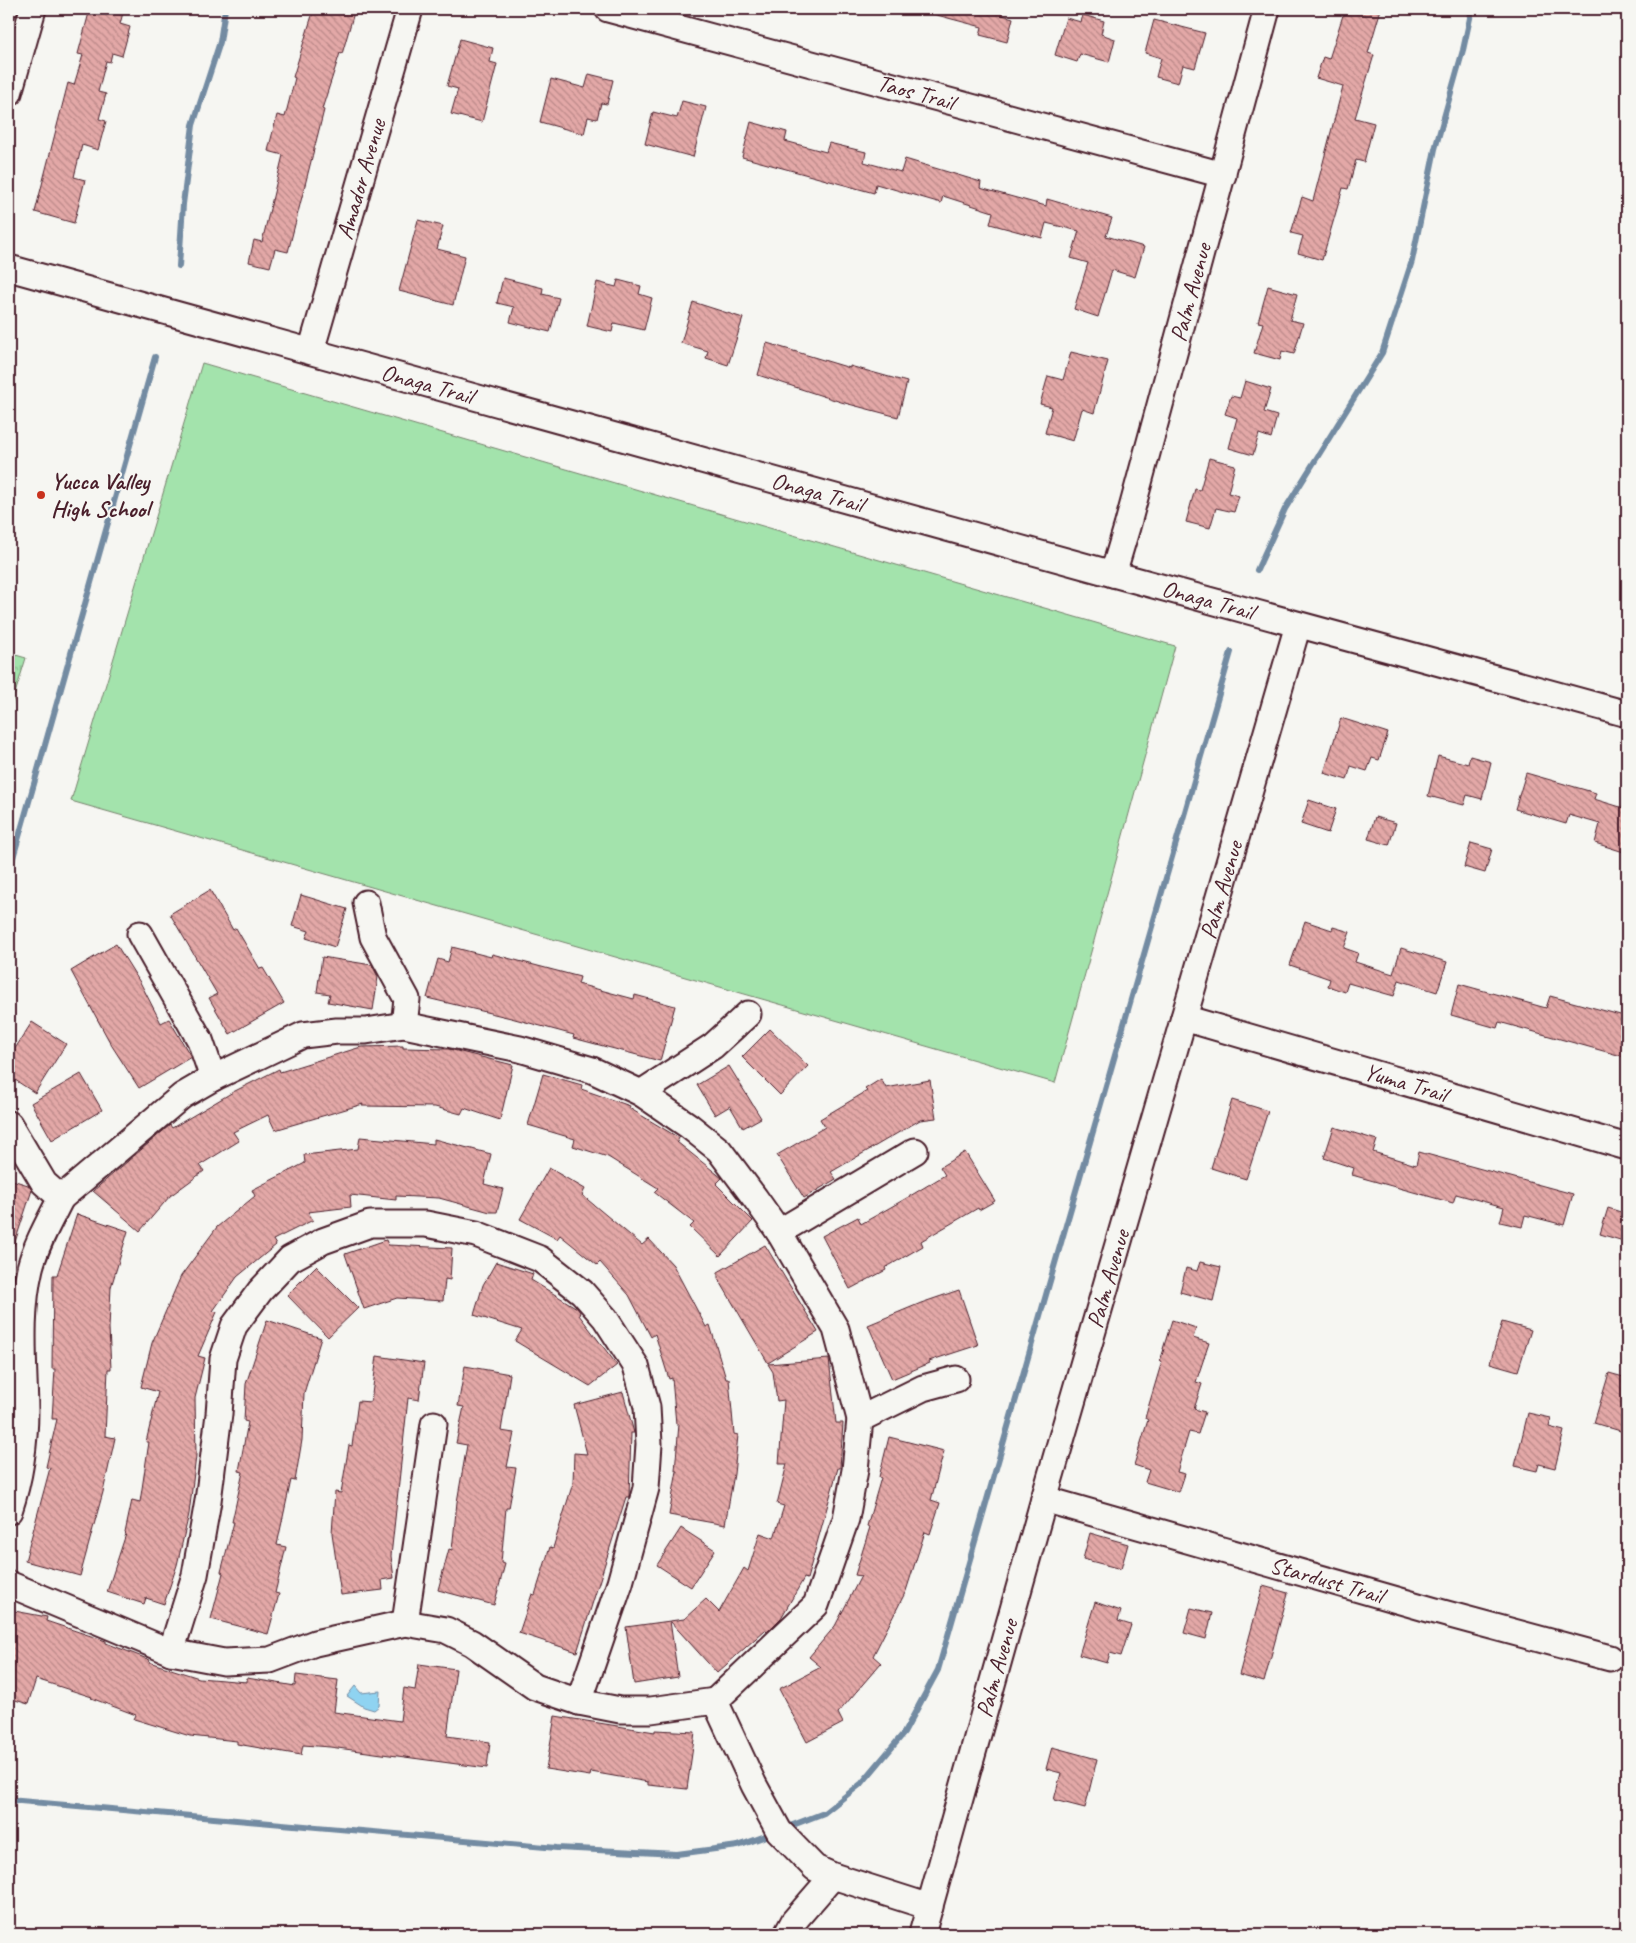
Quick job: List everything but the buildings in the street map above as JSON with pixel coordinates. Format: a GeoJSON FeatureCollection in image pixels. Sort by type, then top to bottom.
{"type":"FeatureCollection","features":[{"type":"Feature","properties":{"kind":"street"},"geometry":{"type":"LineString","coordinates":[[10,83],[33,9]]}},
{"type":"Feature","properties":{"kind":"street","name":"Amador Avenue"},"geometry":{"type":"LineString","coordinates":[[311,351],[410,9]]}},
{"type":"Feature","properties":{"kind":"street","name":"Taos Trail"},"geometry":{"type":"LineString","coordinates":[[608,9],[1223,175]]}},
{"type":"Feature","properties":{"kind":"street","name":"Palm Avenue"},"geometry":{"type":"LineString","coordinates":[[1113,574],[1223,175],[1266,9]]}},
{"type":"Feature","properties":{"kind":"street","name":"Onaga Trail"},"geometry":{"type":"LineString","coordinates":[[9,268],[1113,574],[1627,714]]}},
{"type":"Feature","properties":{"kind":"street","name":"Palm Avenue"},"geometry":{"type":"LineString","coordinates":[[922,1934],[1044,1499],[1298,624]]}},
{"type":"Feature","properties":{"kind":"street"},"geometry":{"type":"LineString","coordinates":[[366,903],[373,937],[407,999],[404,1025]]}},
{"type":"Feature","properties":{"kind":"street"},"geometry":{"type":"LineString","coordinates":[[140,934],[200,1040],[213,1078]]}},
{"type":"Feature","properties":{"kind":"street"},"geometry":{"type":"LineString","coordinates":[[641,1093],[713,1046],[748,1014]]}},
{"type":"Feature","properties":{"kind":"street","name":"Yuma Trail"},"geometry":{"type":"LineString","coordinates":[[1184,1018],[1627,1147]]}},
{"type":"Feature","properties":{"kind":"street"},"geometry":{"type":"LineString","coordinates":[[9,1511],[16,1488],[23,1444],[23,1350],[25,1302],[30,1268],[45,1229],[61,1198],[182,1096],[213,1078],[303,1035],[337,1031],[366,1031],[404,1025],[520,1049],[592,1070],[641,1093],[689,1126],[719,1150],[779,1232],[836,1329],[860,1419],[846,1519],[816,1606],[715,1701],[651,1710],[620,1710],[579,1702],[535,1687],[472,1643],[446,1630],[405,1623],[315,1643],[270,1660],[224,1662],[172,1652],[9,1584]]}},
{"type":"Feature","properties":{"kind":"street"},"geometry":{"type":"LineString","coordinates":[[9,1124],[44,1183],[61,1198]]}},
{"type":"Feature","properties":{"kind":"street"},"geometry":{"type":"LineString","coordinates":[[779,1232],[915,1151]]}},
{"type":"Feature","properties":{"kind":"street"},"geometry":{"type":"LineString","coordinates":[[172,1652],[195,1575],[208,1501],[219,1414],[222,1359],[234,1326],[260,1291],[290,1258],[323,1241],[370,1224],[426,1224],[476,1234],[540,1259],[582,1292],[605,1318],[636,1366],[647,1408],[649,1444],[646,1488],[620,1582],[579,1702]]}},
{"type":"Feature","properties":{"kind":"street"},"geometry":{"type":"LineString","coordinates":[[860,1419],[923,1388],[956,1379]]}},
{"type":"Feature","properties":{"kind":"street"},"geometry":{"type":"LineString","coordinates":[[405,1623],[434,1424]]}},
{"type":"Feature","properties":{"kind":"street","name":"Stardust Trail"},"geometry":{"type":"LineString","coordinates":[[1044,1499],[1422,1607],[1610,1658]]}},
{"type":"Feature","properties":{"kind":"street"},"geometry":{"type":"LineString","coordinates":[[715,1701],[754,1785],[779,1830],[815,1868],[833,1876],[930,1907]]}},
{"type":"Feature","properties":{"kind":"street"},"geometry":{"type":"LineString","coordinates":[[787,1934],[794,1921],[833,1876]]}},
{"type":"Feature","properties":{"kind":"green space"},"geometry":{"type":"Polygon","coordinates":[[[202,363],[1175,646],[1055,1083],[71,801],[202,363]]]}},
{"type":"Feature","properties":{"kind":"green space"},"geometry":{"type":"Polygon","coordinates":[[[9,653],[26,658],[9,713],[9,653]]]}},
{"type":"Feature","properties":{"kind":"water"},"geometry":{"type":"Polygon","coordinates":[[[355,1686],[361,1693],[380,1691],[379,1706],[374,1710],[364,1707],[347,1696],[355,1686]]]}},
{"type":"Feature","properties":{"kind":"waterway"},"geometry":{"type":"LineString","coordinates":[[179,266],[183,204],[193,125],[220,42],[225,9]]}},
{"type":"Feature","properties":{"kind":"waterway"},"geometry":{"type":"LineString","coordinates":[[1257,570],[1285,509],[1382,353],[1412,261],[1435,149],[1463,50],[1472,9]]}},
{"type":"Feature","properties":{"kind":"waterway"},"geometry":{"type":"LineString","coordinates":[[9,872],[155,357]]}},
{"type":"Feature","properties":{"kind":"waterway"},"geometry":{"type":"LineString","coordinates":[[785,1828],[824,1813],[862,1783],[904,1733],[938,1670],[1231,652]]}},
{"type":"Feature","properties":{"kind":"waterway"},"geometry":{"type":"LineString","coordinates":[[9,1800],[557,1848],[677,1854],[738,1846],[774,1833]]}},
{"type":"Feature","properties":{"kind":"place","name":"Yucca Valley High School"},"geometry":{"type":"Point","coordinates":[41,495]}}]}
